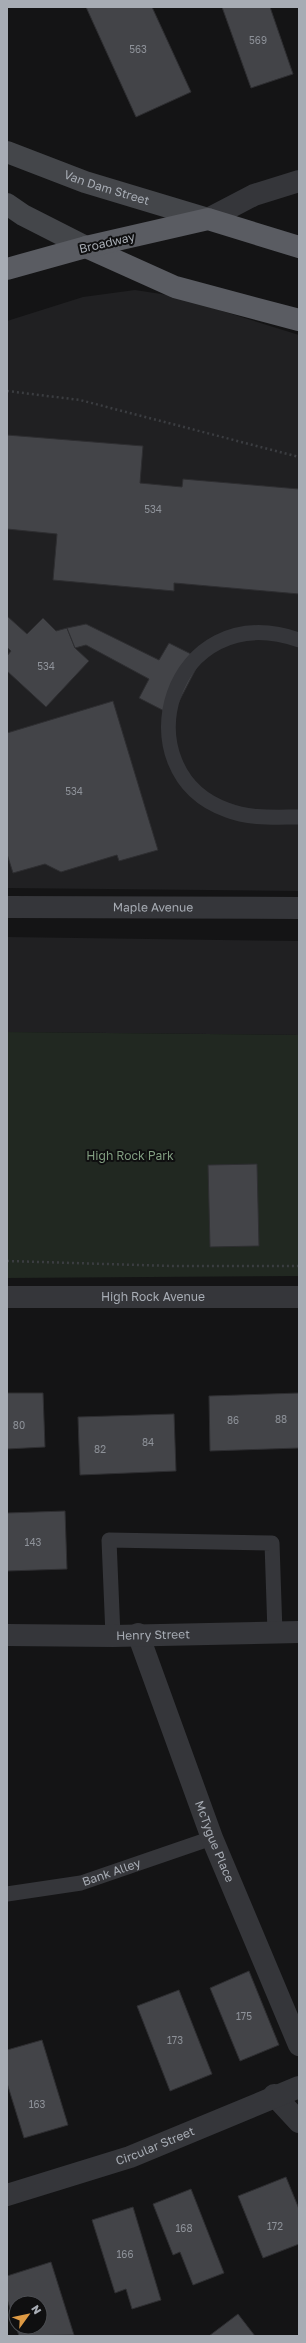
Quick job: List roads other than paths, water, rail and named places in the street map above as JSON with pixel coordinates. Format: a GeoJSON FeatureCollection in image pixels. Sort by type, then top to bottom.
{"type":"FeatureCollection","features":[{"type":"Feature","properties":{"kind":"highway"},"geometry":{"type":"LineString","coordinates":[[208,219],[299,247]]}},
{"type":"Feature","properties":{"kind":"highway","name":"Broadway"},"geometry":{"type":"LineString","coordinates":[[7,269],[86,247],[208,219]]}},
{"type":"Feature","properties":{"kind":"highway"},"geometry":{"type":"LineString","coordinates":[[86,247],[175,287],[299,320]]}},
{"type":"Feature","properties":{"kind":"main road","name":"Van Dam Street"},"geometry":{"type":"LineString","coordinates":[[7,152],[85,182],[208,219]]}},
{"type":"Feature","properties":{"kind":"main road"},"geometry":{"type":"LineString","coordinates":[[7,204],[23,216],[86,247]]}},
{"type":"Feature","properties":{"kind":"street"},"geometry":{"type":"LineString","coordinates":[[208,219],[254,195],[299,181]]}},
{"type":"Feature","properties":{"kind":"street","name":"Maple Avenue"},"geometry":{"type":"LineString","coordinates":[[7,907],[299,908]]}},
{"type":"Feature","properties":{"kind":"street","name":"High Rock Avenue"},"geometry":{"type":"LineString","coordinates":[[7,1297],[299,1297]]}},
{"type":"Feature","properties":{"kind":"street","name":"Henry Street"},"geometry":{"type":"LineString","coordinates":[[7,1635],[114,1636],[138,1634],[299,1632]]}},
{"type":"Feature","properties":{"kind":"street","name":"McTygue Place"},"geometry":{"type":"LineString","coordinates":[[138,1634],[212,1838],[299,2045]]}},
{"type":"Feature","properties":{"kind":"street","name":"Circular Street"},"geometry":{"type":"LineString","coordinates":[[7,2195],[130,2156],[274,2095],[299,2086]]}},
{"type":"Feature","properties":{"kind":"street"},"geometry":{"type":"LineString","coordinates":[[274,2095],[299,2122]]}},
{"type":"Feature","properties":{"kind":"lane"},"geometry":{"type":"LineString","coordinates":[[299,640],[281,634],[256,632],[224,639],[207,648],[193,661],[181,676],[173,693],[169,712],[168,732],[172,752],[180,771],[192,788],[208,800],[226,810],[245,816],[299,818]]}},
{"type":"Feature","properties":{"kind":"lane"},"geometry":{"type":"LineString","coordinates":[[114,1636],[109,1540],[272,1543],[275,1633]]}},
{"type":"Feature","properties":{"kind":"lane","name":"Bank Alley"},"geometry":{"type":"LineString","coordinates":[[7,1894],[81,1883],[212,1838]]}},
{"type":"Feature","properties":{"kind":"park label","name":"High Rock Park"},"geometry":{"type":"Point","coordinates":[130,1156]}}]}
